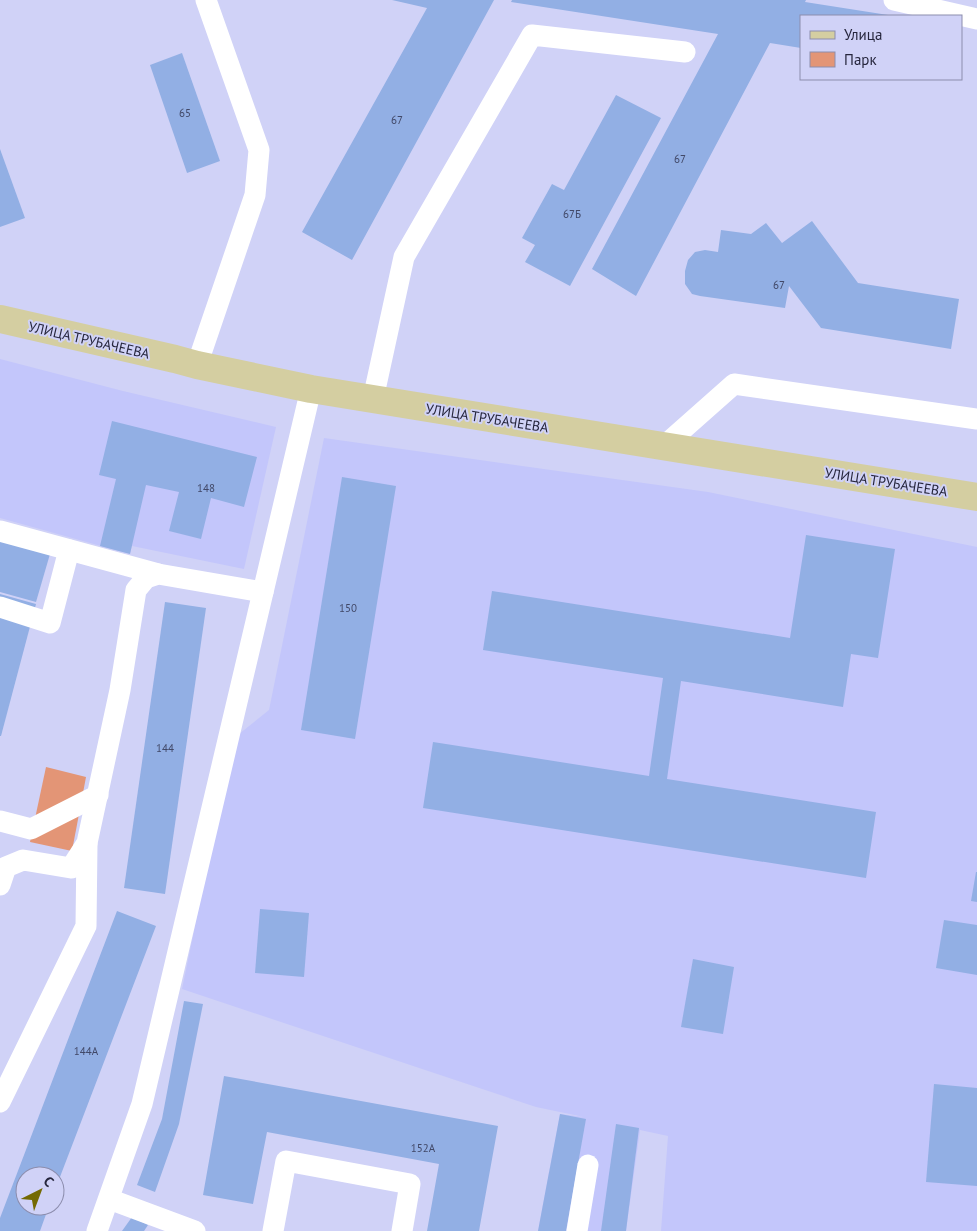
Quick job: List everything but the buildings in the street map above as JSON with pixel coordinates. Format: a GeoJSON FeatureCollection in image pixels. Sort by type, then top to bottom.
{"type":"FeatureCollection","features":[{"type":"Feature","properties":{"kind":"main road","name":"УЛИЦА ТРУБАЧЕЕВА"},"geometry":{"type":"LineString","coordinates":[[0,320],[311,390],[977,497]]}},
{"type":"Feature","properties":{"kind":"street"},"geometry":{"type":"LineString","coordinates":[[197,365],[255,195],[259,150],[206,0]]}},
{"type":"Feature","properties":{"kind":"street"},"geometry":{"type":"LineString","coordinates":[[898,0],[960,15]]}},
{"type":"Feature","properties":{"kind":"street"},"geometry":{"type":"LineString","coordinates":[[962,15],[977,19]]}},
{"type":"Feature","properties":{"kind":"street"},"geometry":{"type":"LineString","coordinates":[[373,399],[404,257],[532,35],[685,52]]}},
{"type":"Feature","properties":{"kind":"street"},"geometry":{"type":"LineString","coordinates":[[664,446],[734,384],[977,419]]}},
{"type":"Feature","properties":{"kind":"street"},"geometry":{"type":"LineString","coordinates":[[97,1231],[142,1104],[311,390]]}},
{"type":"Feature","properties":{"kind":"street"},"geometry":{"type":"LineString","coordinates":[[0,531],[158,574],[263,592]]}},
{"type":"Feature","properties":{"kind":"street"},"geometry":{"type":"LineString","coordinates":[[0,607],[50,622],[69,550]]}},
{"type":"Feature","properties":{"kind":"street"},"geometry":{"type":"LineString","coordinates":[[0,1102],[86,926],[87,843],[120,690],[136,590],[146,578],[158,574]]}},
{"type":"Feature","properties":{"kind":"street"},"geometry":{"type":"LineString","coordinates":[[0,821],[31,829],[98,795]]}},
{"type":"Feature","properties":{"kind":"street"},"geometry":{"type":"LineString","coordinates":[[0,885],[6,867],[23,860],[71,868],[87,843]]}},
{"type":"Feature","properties":{"kind":"street"},"geometry":{"type":"LineString","coordinates":[[273,1231],[286,1161],[410,1184],[402,1231]]}},
{"type":"Feature","properties":{"kind":"street"},"geometry":{"type":"LineString","coordinates":[[577,1231],[588,1165]]}},
{"type":"Feature","properties":{"kind":"street"},"geometry":{"type":"LineString","coordinates":[[108,1200],[195,1231]]}},
{"type":"Feature","properties":{"kind":"shaded area"},"geometry":{"type":"Polygon","coordinates":[[[0,359],[123,391],[276,427],[244,569],[132,546],[130,554],[0,518],[0,359]]]}},
{"type":"Feature","properties":{"kind":"shaded area"},"geometry":{"type":"Polygon","coordinates":[[[324,438],[708,492],[977,547],[977,1231],[661,1231],[668,1136],[640,1130],[626,1231],[538,1231],[560,1114],[584,1117],[536,1107],[182,989],[234,738],[269,710],[324,438]]]}},
{"type":"Feature","properties":{"kind":"green space"},"geometry":{"type":"Polygon","coordinates":[[[46,767],[86,777],[72,851],[30,842],[46,767]]]}}]}
